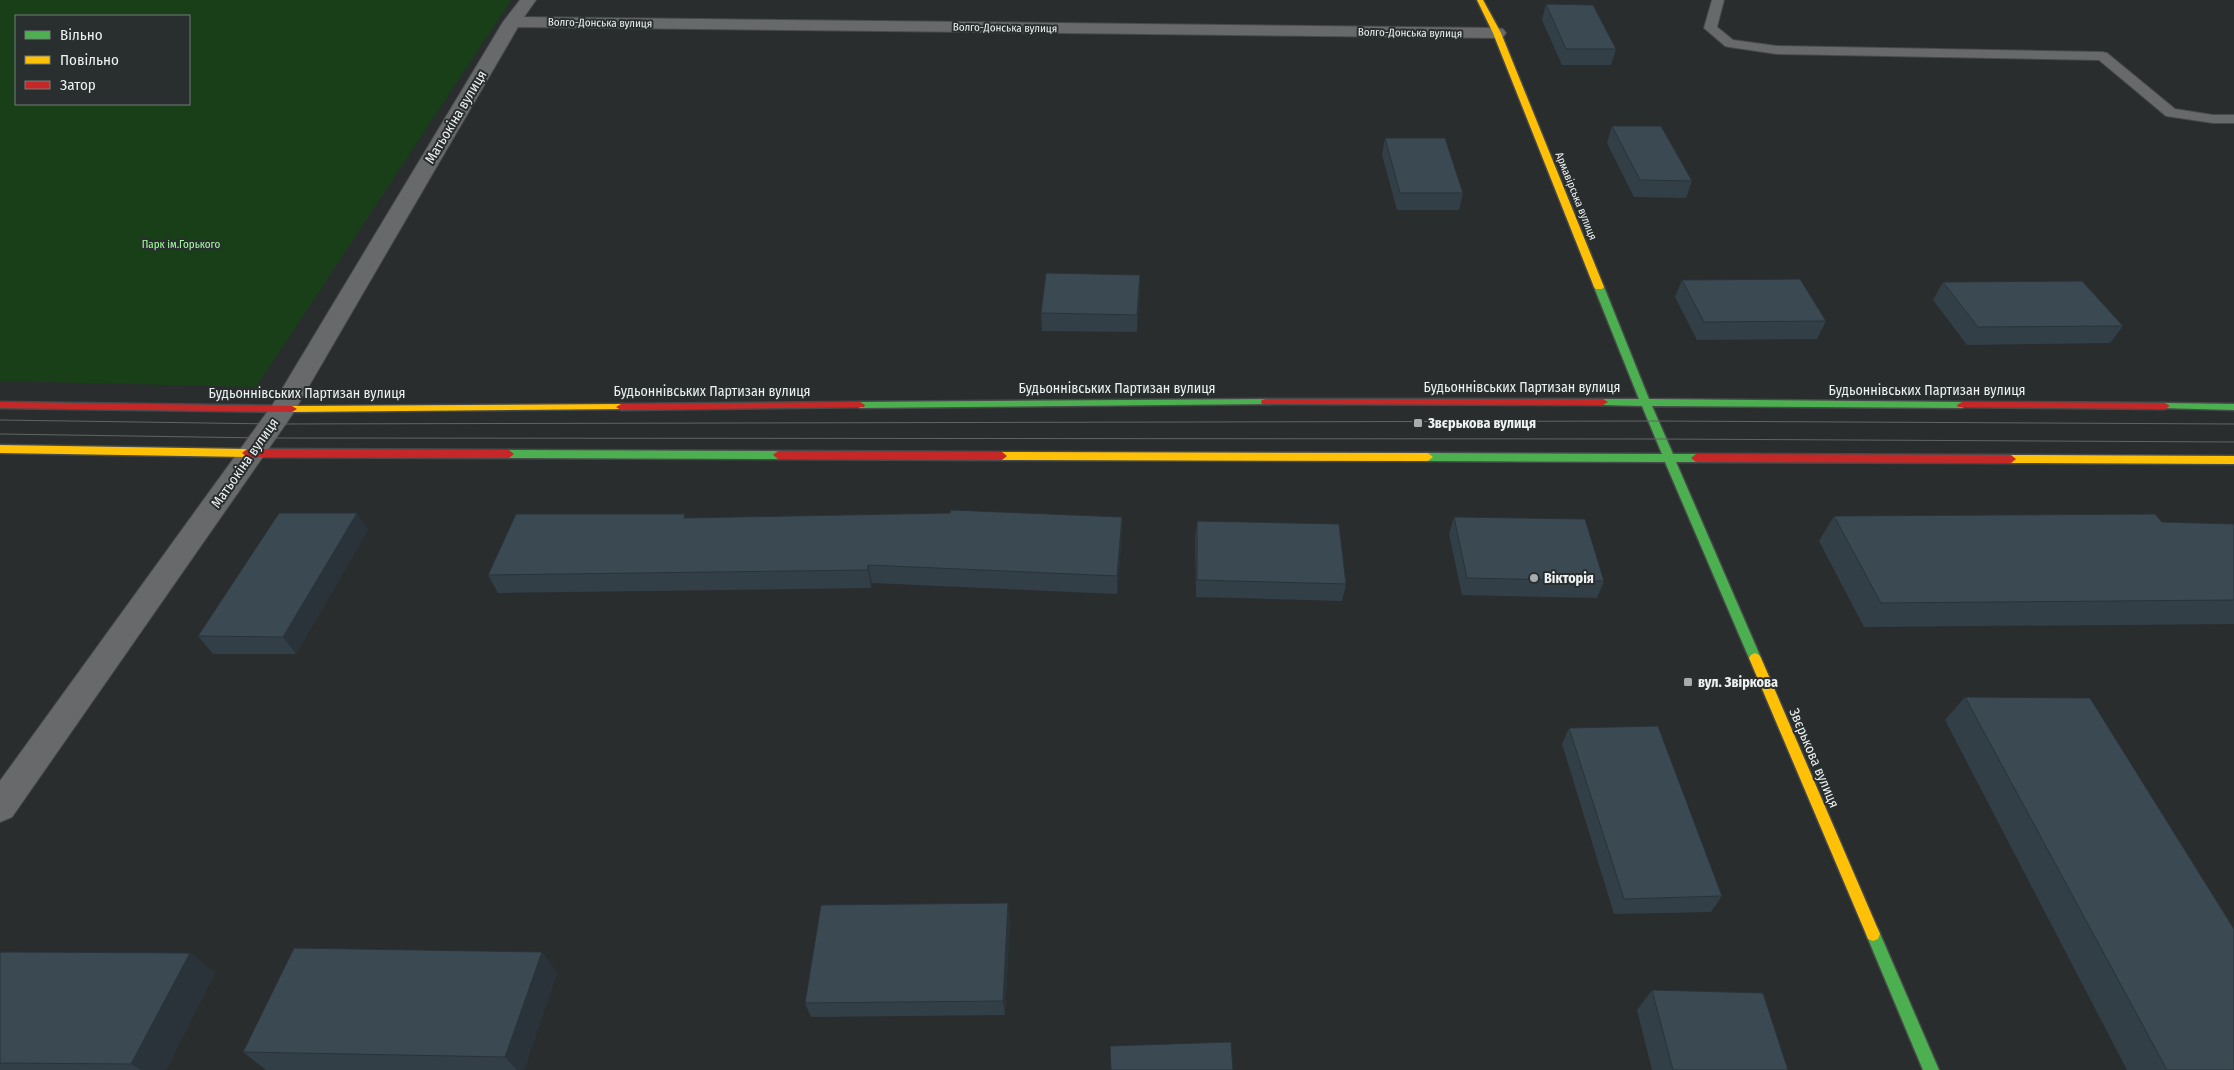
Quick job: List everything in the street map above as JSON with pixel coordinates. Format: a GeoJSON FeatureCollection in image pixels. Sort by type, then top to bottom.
{"type":"FeatureCollection","features":[{"type":"Feature","properties":{"kind":"main road","name":"Армавірська вулиця"},"geometry":{"type":"LineString","coordinates":[[1480,0],[1497,34],[1645,403]]}},
{"type":"Feature","properties":{"kind":"main road","name":"Будьоннівських Партизан вулиця"},"geometry":{"type":"LineString","coordinates":[[0,405],[283,409],[1416,401],[2234,407]]}},
{"type":"Feature","properties":{"kind":"main road","name":"Звєрькова вулиця"},"geometry":{"type":"LineString","coordinates":[[1645,403],[1931,1070]]}},
{"type":"Feature","properties":{"kind":"main road"},"geometry":{"type":"LineString","coordinates":[[0,449],[252,453],[2234,460]]}},
{"type":"Feature","properties":{"kind":"street","name":"Матьокіна вулиця"},"geometry":{"type":"LineString","coordinates":[[0,807],[283,409],[512,22],[528,0]]}},
{"type":"Feature","properties":{"kind":"street","name":"Волго-Донська вулиця"},"geometry":{"type":"LineString","coordinates":[[512,22],[1497,34]]}},
{"type":"Feature","properties":{"kind":"lane"},"geometry":{"type":"LineString","coordinates":[[1718,0],[1710,28],[1729,43],[1777,50],[2102,56],[2171,113],[2213,119],[2234,119]]}},
{"type":"Feature","properties":{"kind":"green space","name":"Парк iм.Горького"},"geometry":{"type":"Polygon","coordinates":[[[0,0],[511,0],[256,387],[0,381],[0,0]]]}},
{"type":"Feature","properties":{"kind":"building"},"geometry":{"type":"Polygon","coordinates":[[[1546,4],[1593,5],[1616,49],[1566,49],[1546,4]]]}},
{"type":"Feature","properties":{"kind":"building"},"geometry":{"type":"Polygon","coordinates":[[[1612,126],[1661,126],[1692,181],[1640,180],[1612,126]]]}},
{"type":"Feature","properties":{"kind":"building"},"geometry":{"type":"Polygon","coordinates":[[[1385,138],[1445,138],[1463,193],[1400,193],[1385,138]]]}},
{"type":"Feature","properties":{"kind":"building"},"geometry":{"type":"Polygon","coordinates":[[[1046,273],[1140,275],[1137,315],[1041,313],[1046,273]]]}},
{"type":"Feature","properties":{"kind":"building"},"geometry":{"type":"Polygon","coordinates":[[[1800,279],[1826,321],[1704,322],[1682,280],[1800,279]]]}},
{"type":"Feature","properties":{"kind":"building"},"geometry":{"type":"Polygon","coordinates":[[[2082,281],[2123,326],[1978,327],[1943,282],[2082,281]]]}},
{"type":"Feature","properties":{"kind":"building"},"geometry":{"type":"Polygon","coordinates":[[[951,510],[1122,517],[1117,576],[868,565],[868,570],[488,575],[516,514],[685,514],[684,518],[950,513],[951,510]]]}},
{"type":"Feature","properties":{"kind":"building"},"geometry":{"type":"Polygon","coordinates":[[[279,513],[357,513],[283,637],[198,636],[279,513]]]}},
{"type":"Feature","properties":{"kind":"building"},"geometry":{"type":"Polygon","coordinates":[[[2155,514],[2162,522],[2234,524],[2234,600],[1881,603],[1834,516],[2155,514]]]}},
{"type":"Feature","properties":{"kind":"building"},"geometry":{"type":"Polygon","coordinates":[[[1454,517],[1585,519],[1604,581],[1467,578],[1454,517]]]}},
{"type":"Feature","properties":{"kind":"building"},"geometry":{"type":"Polygon","coordinates":[[[1197,521],[1339,524],[1346,584],[1197,580],[1197,521]]]}},
{"type":"Feature","properties":{"kind":"building"},"geometry":{"type":"Polygon","coordinates":[[[1965,697],[2090,698],[2234,929],[2234,1070],[2167,1070],[1965,697]]]}},
{"type":"Feature","properties":{"kind":"building"},"geometry":{"type":"Polygon","coordinates":[[[1658,726],[1722,896],[1624,899],[1569,728],[1658,726]]]}},
{"type":"Feature","properties":{"kind":"building"},"geometry":{"type":"Polygon","coordinates":[[[1008,903],[1003,1001],[805,1003],[821,905],[1008,903]]]}},
{"type":"Feature","properties":{"kind":"building"},"geometry":{"type":"Polygon","coordinates":[[[294,948],[542,952],[505,1057],[243,1052],[294,948]]]}},
{"type":"Feature","properties":{"kind":"building"},"geometry":{"type":"Polygon","coordinates":[[[0,952],[190,953],[131,1064],[0,1063],[0,952]]]}},
{"type":"Feature","properties":{"kind":"building"},"geometry":{"type":"Polygon","coordinates":[[[1652,990],[1763,993],[1788,1070],[1673,1070],[1652,990]]]}},
{"type":"Feature","properties":{"kind":"building"},"geometry":{"type":"Polygon","coordinates":[[[1231,1042],[1233,1070],[1111,1070],[1110,1046],[1231,1042]]]}},
{"type":"Feature","properties":{"kind":"tram line"},"geometry":{"type":"LineString","coordinates":[[0,420],[273,424],[1653,421],[2234,424]]}},
{"type":"Feature","properties":{"kind":"tram line"},"geometry":{"type":"LineString","coordinates":[[0,434],[263,438],[1661,439],[2234,442]]}},
{"type":"Feature","properties":{"kind":"traffic: fast"},"geometry":{"type":"LineString","coordinates":[[1599,287],[1653,421],[1755,658]]}},
{"type":"Feature","properties":{"kind":"traffic: fast"},"geometry":{"type":"LineString","coordinates":[[860,405],[1266,402]]}},
{"type":"Feature","properties":{"kind":"traffic: fast"},"geometry":{"type":"LineString","coordinates":[[1603,402],[1962,405]]}},
{"type":"Feature","properties":{"kind":"traffic: fast"},"geometry":{"type":"LineString","coordinates":[[2165,406],[2234,407]]}},
{"type":"Feature","properties":{"kind":"traffic: fast"},"geometry":{"type":"LineString","coordinates":[[509,454],[778,455]]}},
{"type":"Feature","properties":{"kind":"traffic: fast"},"geometry":{"type":"LineString","coordinates":[[1428,457],[1696,458]]}},
{"type":"Feature","properties":{"kind":"traffic: fast"},"geometry":{"type":"LineString","coordinates":[[1873,934],[1931,1070]]}},
{"type":"Feature","properties":{"kind":"traffic: slow"},"geometry":{"type":"LineString","coordinates":[[1480,0],[1497,33],[1599,287]]}},
{"type":"Feature","properties":{"kind":"traffic: slow"},"geometry":{"type":"LineString","coordinates":[[292,409],[621,407]]}},
{"type":"Feature","properties":{"kind":"traffic: slow"},"geometry":{"type":"LineString","coordinates":[[0,449],[247,453]]}},
{"type":"Feature","properties":{"kind":"traffic: slow"},"geometry":{"type":"LineString","coordinates":[[1002,456],[1428,457]]}},
{"type":"Feature","properties":{"kind":"traffic: slow"},"geometry":{"type":"LineString","coordinates":[[2011,459],[2234,460]]}},
{"type":"Feature","properties":{"kind":"traffic: slow"},"geometry":{"type":"LineString","coordinates":[[1755,658],[1873,934]]}},
{"type":"Feature","properties":{"kind":"traffic: jam"},"geometry":{"type":"LineString","coordinates":[[1266,402],[1603,402]]}},
{"type":"Feature","properties":{"kind":"traffic: jam"},"geometry":{"type":"LineString","coordinates":[[0,405],[292,409]]}},
{"type":"Feature","properties":{"kind":"traffic: jam"},"geometry":{"type":"LineString","coordinates":[[621,407],[860,405]]}},
{"type":"Feature","properties":{"kind":"traffic: jam"},"geometry":{"type":"LineString","coordinates":[[1962,405],[2165,406]]}},
{"type":"Feature","properties":{"kind":"traffic: jam"},"geometry":{"type":"LineString","coordinates":[[247,453],[509,454]]}},
{"type":"Feature","properties":{"kind":"traffic: jam"},"geometry":{"type":"LineString","coordinates":[[778,455],[1002,456]]}},
{"type":"Feature","properties":{"kind":"traffic: jam"},"geometry":{"type":"LineString","coordinates":[[1696,458],[2011,459]]}},
{"type":"Feature","properties":{"kind":"place","name":"Звєрькова вулиця"},"geometry":{"type":"Point","coordinates":[1418,423]}},
{"type":"Feature","properties":{"kind":"place","name":"Вікторія"},"geometry":{"type":"Point","coordinates":[1534,578]}},
{"type":"Feature","properties":{"kind":"place","name":"вул. Звіркова"},"geometry":{"type":"Point","coordinates":[1688,682]}}]}
